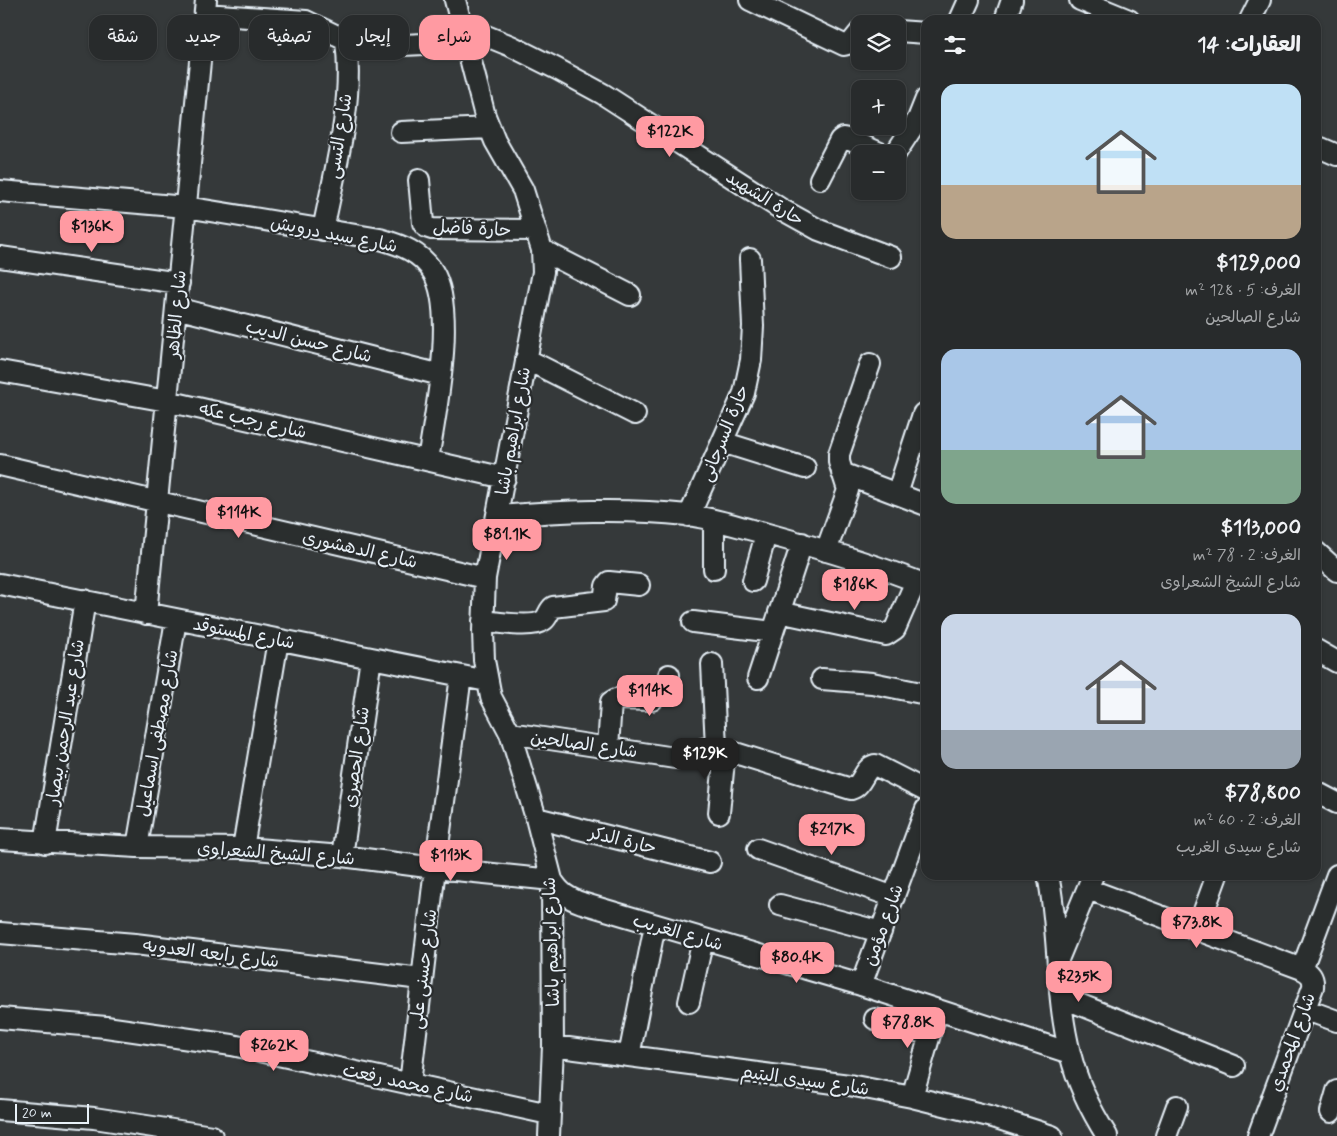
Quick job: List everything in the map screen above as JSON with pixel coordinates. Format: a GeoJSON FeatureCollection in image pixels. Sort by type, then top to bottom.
{"type":"FeatureCollection","features":[{"type":"Feature","properties":{"kind":"street","name":"شارع ابراهيم باشا"},"geometry":{"type":"LineString","coordinates":[[455,0],[459,15]]}},
{"type":"Feature","properties":{"kind":"street"},"geometry":{"type":"LineString","coordinates":[[750,0],[844,45],[851,43]]}},
{"type":"Feature","properties":{"kind":"street"},"geometry":{"type":"LineString","coordinates":[[962,15],[969,0]]}},
{"type":"Feature","properties":{"kind":"street"},"geometry":{"type":"LineString","coordinates":[[1007,15],[1012,0]]}},
{"type":"Feature","properties":{"kind":"street"},"geometry":{"type":"LineString","coordinates":[[1080,0],[1110,15]]}},
{"type":"Feature","properties":{"kind":"street"},"geometry":{"type":"LineString","coordinates":[[1252,15],[1260,0]]}},
{"type":"Feature","properties":{"kind":"street","name":"شارع الظاهر"},"geometry":{"type":"LineString","coordinates":[[146,614],[205,7],[306,21],[339,38]]}},
{"type":"Feature","properties":{"kind":"street"},"geometry":{"type":"LineString","coordinates":[[906,32],[921,33]]}},
{"type":"Feature","properties":{"kind":"street","name":"حارة الشهيد"},"geometry":{"type":"LineString","coordinates":[[490,42],[518,50],[603,94],[781,209],[819,230],[891,257]]}},
{"type":"Feature","properties":{"kind":"street","name":"شارع التسى"},"geometry":{"type":"LineString","coordinates":[[323,230],[347,99],[349,60]]}},
{"type":"Feature","properties":{"kind":"street","name":"شارع ابراهيم باشا"},"geometry":{"type":"LineString","coordinates":[[471,60],[485,116],[495,141],[522,190],[542,250],[543,272],[485,578],[483,621],[484,660],[491,698],[510,733],[536,818],[552,880],[553,1046],[549,1136]]}},
{"type":"Feature","properties":{"kind":"street"},"geometry":{"type":"LineString","coordinates":[[902,145],[921,122]]}},
{"type":"Feature","properties":{"kind":"street"},"geometry":{"type":"LineString","coordinates":[[401,132],[490,128]]}},
{"type":"Feature","properties":{"kind":"street"},"geometry":{"type":"LineString","coordinates":[[820,179],[840,140],[843,138],[848,139],[862,145]]}},
{"type":"Feature","properties":{"kind":"street","name":"حارة فاضل"},"geometry":{"type":"LineString","coordinates":[[419,180],[423,223],[426,227],[432,229],[536,230]]}},
{"type":"Feature","properties":{"kind":"street","name":"شارع سيد درويش"},"geometry":{"type":"LineString","coordinates":[[0,190],[186,207],[401,244],[419,256],[433,272],[442,291],[444,312],[441,374],[428,460]]}},
{"type":"Feature","properties":{"kind":"street"},"geometry":{"type":"LineString","coordinates":[[542,250],[630,295]]}},
{"type":"Feature","properties":{"kind":"street"},"geometry":{"type":"LineString","coordinates":[[0,257],[178,283]]}},
{"type":"Feature","properties":{"kind":"street","name":"حارة السرجانى"},"geometry":{"type":"LineString","coordinates":[[689,516],[744,393],[751,360],[753,326],[750,259]]}},
{"type":"Feature","properties":{"kind":"street","name":"شارع حسن الديب"},"geometry":{"type":"LineString","coordinates":[[176,308],[441,374]]}},
{"type":"Feature","properties":{"kind":"street"},"geometry":{"type":"LineString","coordinates":[[526,359],[634,414]]}},
{"type":"Feature","properties":{"kind":"street"},"geometry":{"type":"LineString","coordinates":[[826,551],[848,490],[838,462],[838,454],[870,364]]}},
{"type":"Feature","properties":{"kind":"street","name":"شارع رجب عكه"},"geometry":{"type":"LineString","coordinates":[[0,371],[167,401],[505,478]]}},
{"type":"Feature","properties":{"kind":"street"},"geometry":{"type":"LineString","coordinates":[[897,494],[921,420]]}},
{"type":"Feature","properties":{"kind":"street"},"geometry":{"type":"LineString","coordinates":[[722,442],[805,468]]}},
{"type":"Feature","properties":{"kind":"street","name":"شارع الدهشورى"},"geometry":{"type":"LineString","coordinates":[[0,465],[485,578]]}},
{"type":"Feature","properties":{"kind":"street"},"geometry":{"type":"LineString","coordinates":[[842,473],[921,503]]}},
{"type":"Feature","properties":{"kind":"street"},"geometry":{"type":"LineString","coordinates":[[498,516],[558,512],[618,512],[689,516],[802,543],[921,583],[894,628],[886,635],[779,612]]}},
{"type":"Feature","properties":{"kind":"street"},"geometry":{"type":"LineString","coordinates":[[714,521],[714,569]]}},
{"type":"Feature","properties":{"kind":"street"},"geometry":{"type":"LineString","coordinates":[[753,581],[766,534]]}},
{"type":"Feature","properties":{"kind":"street"},"geometry":{"type":"LineString","coordinates":[[758,678],[802,543]]}},
{"type":"Feature","properties":{"kind":"street"},"geometry":{"type":"LineString","coordinates":[[1321,557],[1337,571]]}},
{"type":"Feature","properties":{"kind":"street"},"geometry":{"type":"LineString","coordinates":[[483,621],[529,625],[538,623],[544,620],[553,606],[604,601],[606,586],[609,582],[639,585]]}},
{"type":"Feature","properties":{"kind":"street","name":"شارع المستوقد"},"geometry":{"type":"LineString","coordinates":[[0,584],[487,681]]}},
{"type":"Feature","properties":{"kind":"street","name":"شارع عبد الرحمن بيصار"},"geometry":{"type":"LineString","coordinates":[[45,843],[85,600]]}},
{"type":"Feature","properties":{"kind":"street","name":"شارع مصطفى اسماعيل"},"geometry":{"type":"LineString","coordinates":[[137,847],[176,620]]}},
{"type":"Feature","properties":{"kind":"street"},"geometry":{"type":"LineString","coordinates":[[693,622],[773,632]]}},
{"type":"Feature","properties":{"kind":"street"},"geometry":{"type":"LineString","coordinates":[[243,848],[278,640]]}},
{"type":"Feature","properties":{"kind":"street"},"geometry":{"type":"LineString","coordinates":[[1321,653],[1337,662]]}},
{"type":"Feature","properties":{"kind":"street","name":"شارع الحصرى"},"geometry":{"type":"LineString","coordinates":[[342,856],[371,658]]}},
{"type":"Feature","properties":{"kind":"street"},"geometry":{"type":"LineString","coordinates":[[712,664],[721,749],[719,813]]}},
{"type":"Feature","properties":{"kind":"street","name":"شارع حسنى على"},"geometry":{"type":"LineString","coordinates":[[410,1084],[421,979],[461,676]]}},
{"type":"Feature","properties":{"kind":"street"},"geometry":{"type":"LineString","coordinates":[[608,748],[609,706],[612,700],[652,700],[654,692],[664,690],[669,676]]}},
{"type":"Feature","properties":{"kind":"street"},"geometry":{"type":"LineString","coordinates":[[822,679],[872,683],[921,693]]}},
{"type":"Feature","properties":{"kind":"street","name":"شارع الصالحين"},"geometry":{"type":"LineString","coordinates":[[510,733],[683,758],[702,749],[721,749]]}},
{"type":"Feature","properties":{"kind":"street"},"geometry":{"type":"LineString","coordinates":[[721,749],[851,789],[857,787],[869,768],[875,765],[921,788]]}},
{"type":"Feature","properties":{"kind":"street"},"geometry":{"type":"LineString","coordinates":[[1321,795],[1337,803]]}},
{"type":"Feature","properties":{"kind":"street","name":"حارة الدكر"},"geometry":{"type":"LineString","coordinates":[[536,818],[710,862]]}},
{"type":"Feature","properties":{"kind":"street","name":"شارع مؤمن"},"geometry":{"type":"LineString","coordinates":[[861,985],[921,823]]}},
{"type":"Feature","properties":{"kind":"street","name":"شارع الشيخ الشعراوى"},"geometry":{"type":"LineString","coordinates":[[0,839],[137,847],[243,848],[342,856],[552,880]]}},
{"type":"Feature","properties":{"kind":"street"},"geometry":{"type":"LineString","coordinates":[[758,849],[894,897]]}},
{"type":"Feature","properties":{"kind":"street"},"geometry":{"type":"LineString","coordinates":[[1302,969],[1330,918],[1337,875]]}},
{"type":"Feature","properties":{"kind":"street","name":"شارع الغريب"},"geometry":{"type":"LineString","coordinates":[[552,880],[559,891],[569,899],[861,985],[1070,1053]]}},
{"type":"Feature","properties":{"kind":"street"},"geometry":{"type":"LineString","coordinates":[[1049,880],[1061,997],[1070,1053],[1095,1117],[1107,1136]]}},
{"type":"Feature","properties":{"kind":"street"},"geometry":{"type":"LineString","coordinates":[[1197,930],[1215,880]]}},
{"type":"Feature","properties":{"kind":"street"},"geometry":{"type":"LineString","coordinates":[[1058,959],[1090,882]]}},
{"type":"Feature","properties":{"kind":"street","name":"شارع المحمدي"},"geometry":{"type":"LineString","coordinates":[[1090,882],[1197,930],[1302,969],[1311,976],[1313,983],[1258,1136]]}},
{"type":"Feature","properties":{"kind":"street"},"geometry":{"type":"LineString","coordinates":[[780,905],[881,932]]}},
{"type":"Feature","properties":{"kind":"street"},"geometry":{"type":"LineString","coordinates":[[629,1056],[655,925]]}},
{"type":"Feature","properties":{"kind":"street","name":"شارع رابعه العدويه"},"geometry":{"type":"LineString","coordinates":[[0,933],[135,944],[421,979]]}},
{"type":"Feature","properties":{"kind":"street"},"geometry":{"type":"LineString","coordinates":[[689,1002],[703,939]]}},
{"type":"Feature","properties":{"kind":"street"},"geometry":{"type":"LineString","coordinates":[[1061,997],[1234,1066]]}},
{"type":"Feature","properties":{"kind":"street"},"geometry":{"type":"LineString","coordinates":[[1304,1009],[1337,1022]]}},
{"type":"Feature","properties":{"kind":"street"},"geometry":{"type":"LineString","coordinates":[[912,1098],[937,1010]]}},
{"type":"Feature","properties":{"kind":"street","name":"شارع محمد رفعت"},"geometry":{"type":"LineString","coordinates":[[0,1018],[106,1027],[232,1045],[549,1114]]}},
{"type":"Feature","properties":{"kind":"street"},"geometry":{"type":"LineString","coordinates":[[875,1019],[930,1035]]}},
{"type":"Feature","properties":{"kind":"street","name":"شارع سيدى اليتيم"},"geometry":{"type":"LineString","coordinates":[[553,1046],[849,1085],[993,1118],[1052,1136]]}},
{"type":"Feature","properties":{"kind":"street"},"geometry":{"type":"LineString","coordinates":[[1331,1112],[1337,1091]]}},
{"type":"Feature","properties":{"kind":"street"},"geometry":{"type":"LineString","coordinates":[[1166,1136],[1177,1106]]}},
{"type":"Feature","properties":{"kind":"street"},"geometry":{"type":"LineString","coordinates":[[0,1110],[94,1118],[212,1136]]}}]}
